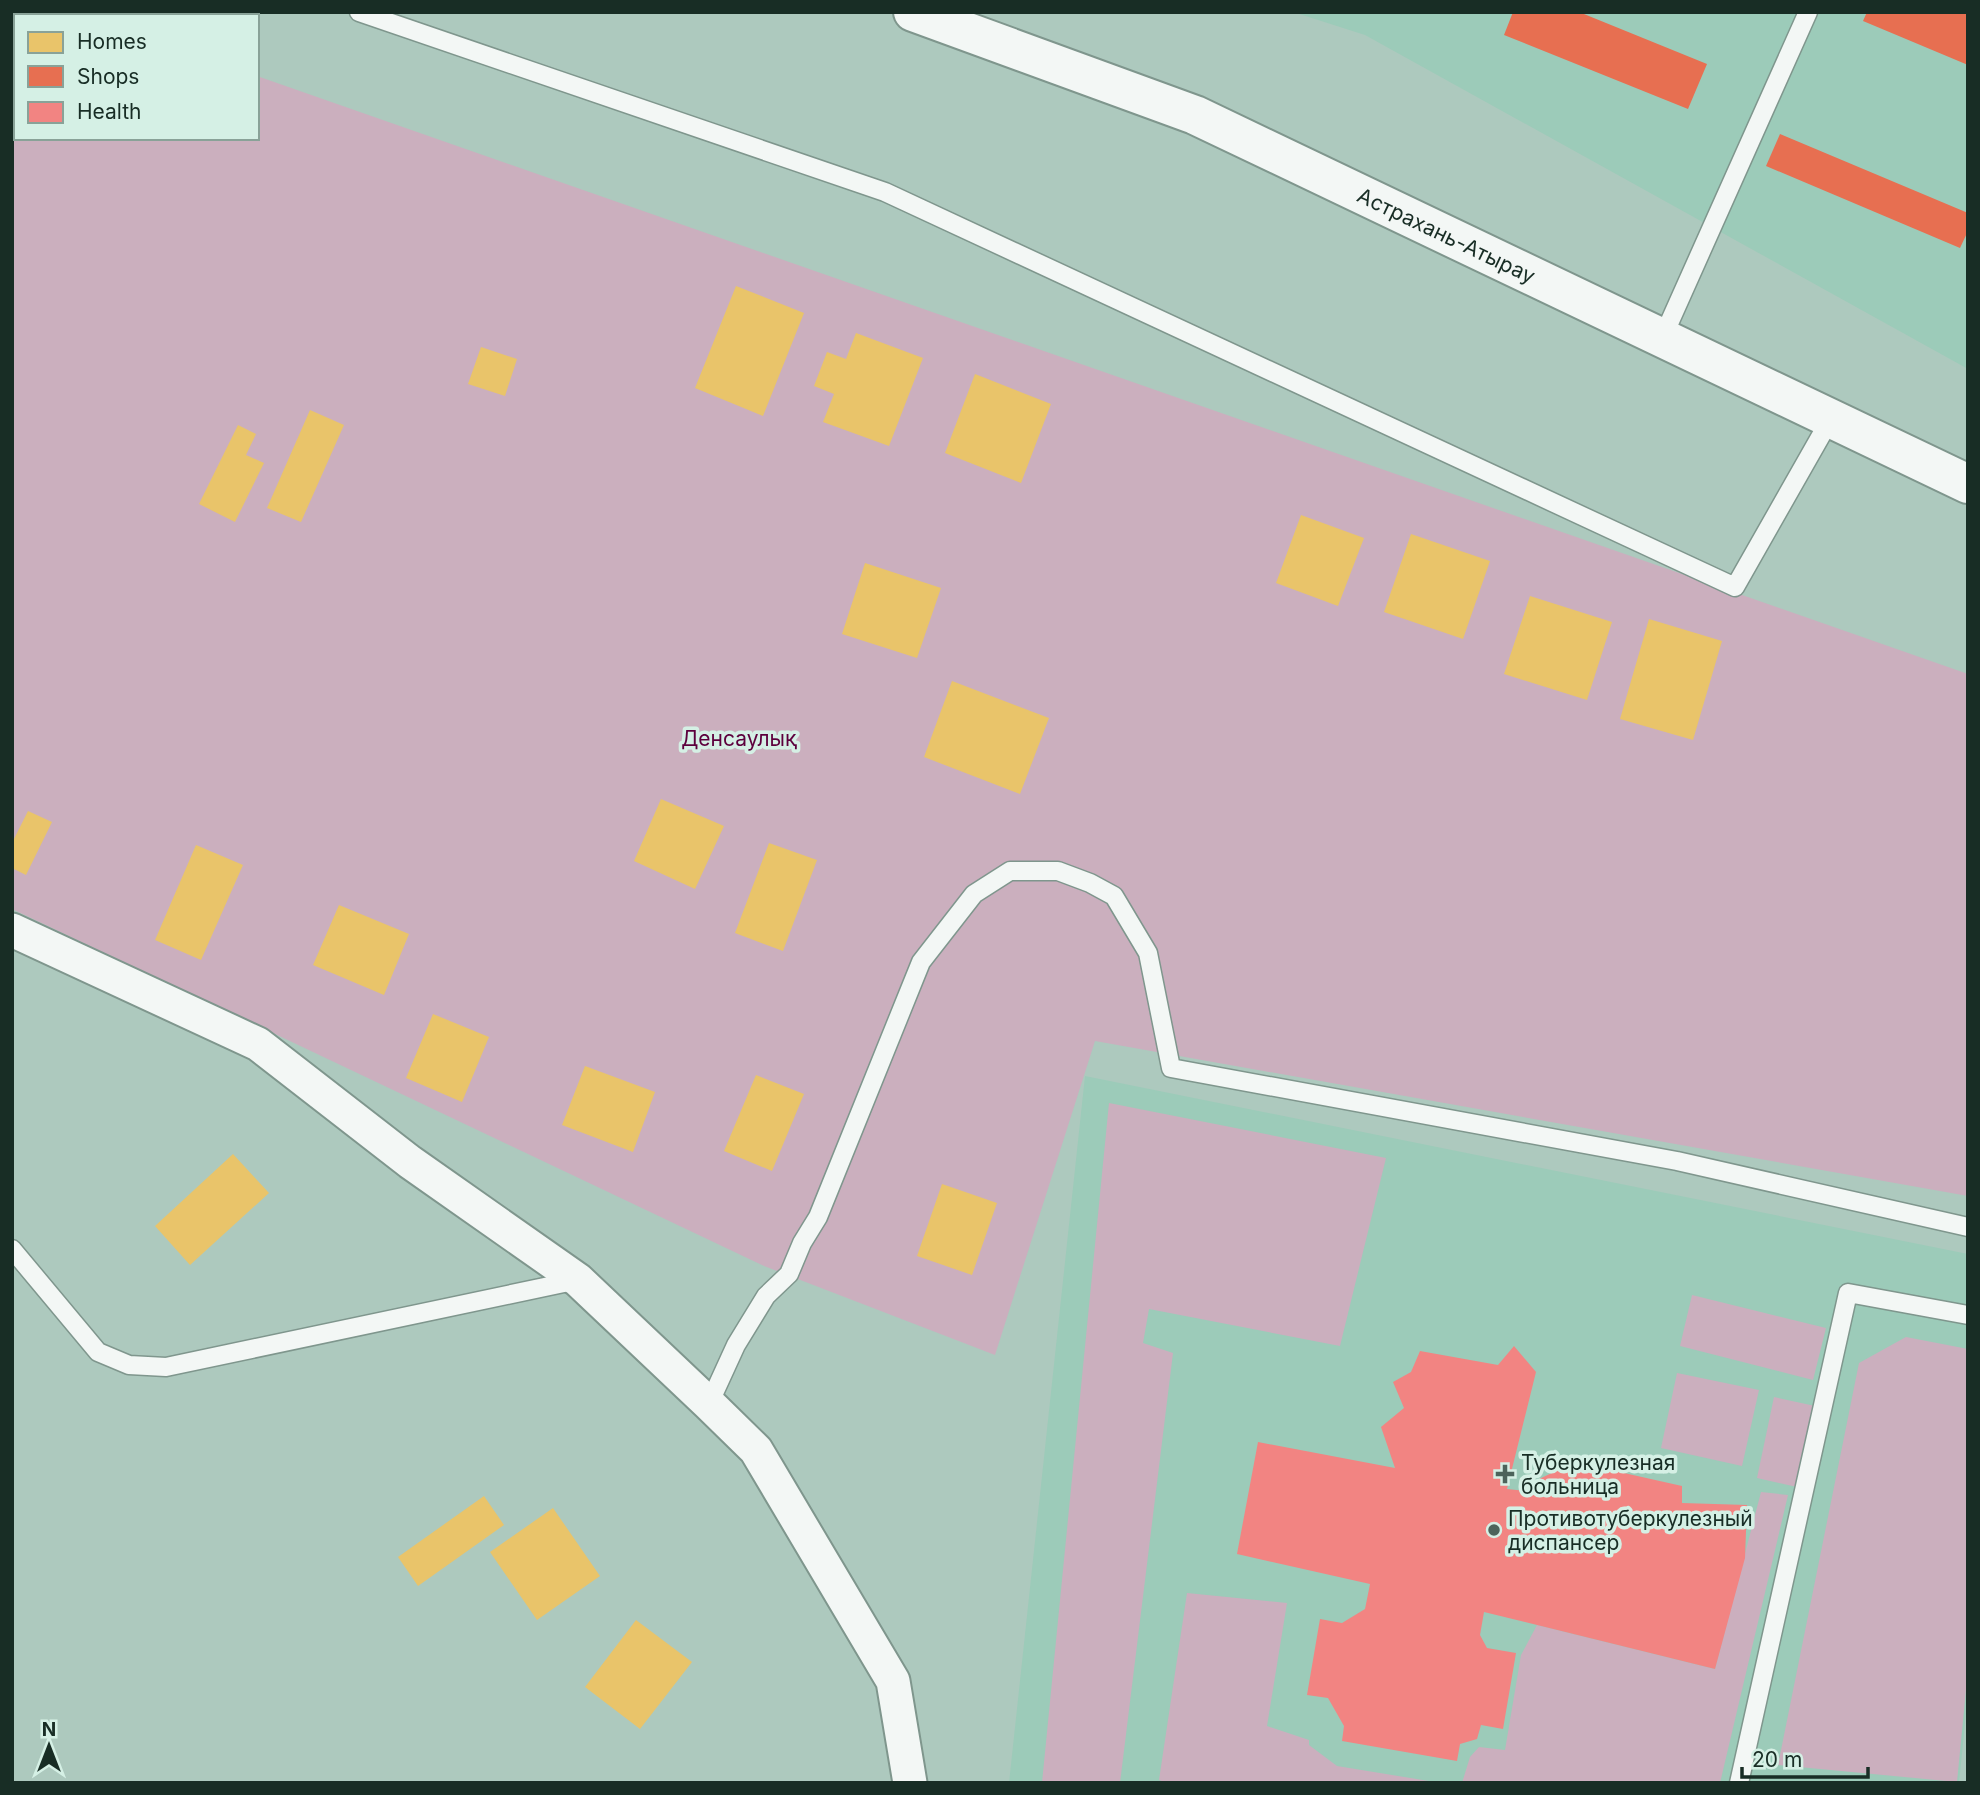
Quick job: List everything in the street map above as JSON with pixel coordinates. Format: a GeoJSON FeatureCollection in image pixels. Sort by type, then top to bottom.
{"type":"FeatureCollection","features":[{"type":"Feature","properties":{"kind":"highway","name":"Астрахань-Атырау"},"geometry":{"type":"LineString","coordinates":[[913,12],[1195,115],[1968,484]]}},
{"type":"Feature","properties":{"kind":"street"},"geometry":{"type":"LineString","coordinates":[[12,930],[258,1044],[410,1162],[578,1280],[709,1404],[756,1450],[893,1681],[909,1783]]}},
{"type":"Feature","properties":{"kind":"lane"},"geometry":{"type":"LineString","coordinates":[[359,12],[885,192],[1735,587],[1831,418]]}},
{"type":"Feature","properties":{"kind":"lane"},"geometry":{"type":"LineString","coordinates":[[1662,339],[1808,12]]}},
{"type":"Feature","properties":{"kind":"lane"},"geometry":{"type":"LineString","coordinates":[[709,1404],[736,1345],[766,1296],[789,1274],[802,1243],[818,1217],[921,962],[974,894],[1010,871],[1058,871],[1114,896],[1148,953],[1171,1068],[1677,1161],[1968,1227]]}},
{"type":"Feature","properties":{"kind":"lane"},"geometry":{"type":"LineString","coordinates":[[12,1249],[98,1352],[129,1364],[166,1367],[578,1280]]}},
{"type":"Feature","properties":{"kind":"lane"},"geometry":{"type":"LineString","coordinates":[[1739,1783],[1848,1293],[1968,1315]]}},
{"type":"Feature","properties":{"kind":"shaded area"},"geometry":{"type":"Polygon","coordinates":[[[1293,12],[1968,12],[1968,369],[1365,35],[1293,12]]]}},
{"type":"Feature","properties":{"kind":"shaded area","name":"Туберкулезная больница"},"geometry":{"type":"Polygon","coordinates":[[[1085,1076],[1968,1254],[1968,1694],[1959,1783],[1009,1783],[1085,1076]]]}},
{"type":"Feature","properties":{"kind":"green space","name":"Денсаулық"},"geometry":{"type":"Polygon","coordinates":[[[12,12],[74,12],[79,14],[14,14],[14,140],[259,140],[259,77],[1968,674],[1968,1196],[1095,1041],[995,1355],[764,1266],[12,909],[12,12]]]}},
{"type":"Feature","properties":{"kind":"green space"},"geometry":{"type":"Polygon","coordinates":[[[1109,1103],[1386,1158],[1340,1346],[1149,1309],[1143,1343],[1173,1353],[1120,1783],[1042,1783],[1109,1103]]]}},
{"type":"Feature","properties":{"kind":"green space"},"geometry":{"type":"Polygon","coordinates":[[[1692,1295],[1826,1328],[1813,1380],[1680,1346],[1692,1295]]]}},
{"type":"Feature","properties":{"kind":"green space"},"geometry":{"type":"Polygon","coordinates":[[[1906,1337],[1968,1349],[1968,1669],[1957,1782],[1778,1765],[1859,1363],[1906,1337]]]}},
{"type":"Feature","properties":{"kind":"green space"},"geometry":{"type":"Polygon","coordinates":[[[1677,1373],[1759,1390],[1742,1466],[1661,1448],[1677,1373]]]}},
{"type":"Feature","properties":{"kind":"green space"},"geometry":{"type":"Polygon","coordinates":[[[1774,1397],[1815,1406],[1797,1487],[1757,1478],[1774,1397]]]}},
{"type":"Feature","properties":{"kind":"green space"},"geometry":{"type":"Polygon","coordinates":[[[1761,1492],[1788,1495],[1720,1783],[1462,1783],[1470,1757],[1479,1747],[1505,1750],[1521,1655],[1537,1625],[1715,1669],[1761,1492]]]}},
{"type":"Feature","properties":{"kind":"green space"},"geometry":{"type":"Polygon","coordinates":[[[1187,1593],[1287,1603],[1267,1726],[1309,1740],[1309,1745],[1337,1766],[1441,1783],[1167,1783],[1159,1780],[1187,1593]]]}},
{"type":"Feature","properties":{"kind":"building: Homes"},"geometry":{"type":"Polygon","coordinates":[[[736,286],[804,313],[763,416],[695,388],[736,286]]]}},
{"type":"Feature","properties":{"kind":"building: Homes"},"geometry":{"type":"Polygon","coordinates":[[[856,333],[923,358],[889,446],[823,422],[834,394],[814,386],[827,352],[846,359],[856,333]]]}},
{"type":"Feature","properties":{"kind":"building: Homes"},"geometry":{"type":"Polygon","coordinates":[[[481,347],[517,359],[505,396],[468,384],[481,347]]]}},
{"type":"Feature","properties":{"kind":"building: Homes"},"geometry":{"type":"Polygon","coordinates":[[[975,374],[1051,404],[1021,483],[945,453],[975,374]]]}},
{"type":"Feature","properties":{"kind":"building: Homes"},"geometry":{"type":"Polygon","coordinates":[[[310,410],[344,425],[301,522],[267,508],[310,410]]]}},
{"type":"Feature","properties":{"kind":"building: Homes"},"geometry":{"type":"Polygon","coordinates":[[[238,425],[256,434],[246,455],[264,463],[235,522],[199,504],[238,425]]]}},
{"type":"Feature","properties":{"kind":"building: Homes"},"geometry":{"type":"Polygon","coordinates":[[[1301,515],[1364,538],[1338,606],[1276,583],[1301,515]]]}},
{"type":"Feature","properties":{"kind":"building: Homes"},"geometry":{"type":"Polygon","coordinates":[[[1411,534],[1490,561],[1463,639],[1384,612],[1411,534]]]}},
{"type":"Feature","properties":{"kind":"building: Homes"},"geometry":{"type":"Polygon","coordinates":[[[865,563],[941,588],[917,658],[842,634],[865,563]]]}},
{"type":"Feature","properties":{"kind":"building: Homes"},"geometry":{"type":"Polygon","coordinates":[[[1530,596],[1612,622],[1587,700],[1504,674],[1530,596]]]}},
{"type":"Feature","properties":{"kind":"building: Homes"},"geometry":{"type":"Polygon","coordinates":[[[1649,619],[1722,641],[1693,740],[1620,719],[1649,619]]]}},
{"type":"Feature","properties":{"kind":"building: Homes"},"geometry":{"type":"Polygon","coordinates":[[[952,681],[1049,718],[1020,794],[924,757],[952,681]]]}},
{"type":"Feature","properties":{"kind":"building: Homes"},"geometry":{"type":"Polygon","coordinates":[[[661,799],[724,826],[695,889],[634,861],[661,799]]]}},
{"type":"Feature","properties":{"kind":"building: Homes"},"geometry":{"type":"Polygon","coordinates":[[[28,811],[52,822],[26,875],[12,868],[12,843],[28,811]]]}},
{"type":"Feature","properties":{"kind":"building: Homes"},"geometry":{"type":"Polygon","coordinates":[[[769,843],[817,860],[783,951],[735,933],[769,843]]]}},
{"type":"Feature","properties":{"kind":"building: Homes"},"geometry":{"type":"Polygon","coordinates":[[[196,845],[243,865],[201,960],[155,940],[196,845]]]}},
{"type":"Feature","properties":{"kind":"building: Homes"},"geometry":{"type":"Polygon","coordinates":[[[339,905],[409,934],[384,995],[313,965],[339,905]]]}},
{"type":"Feature","properties":{"kind":"building: Homes"},"geometry":{"type":"Polygon","coordinates":[[[433,1014],[489,1037],[462,1102],[406,1078],[433,1014]]]}},
{"type":"Feature","properties":{"kind":"building: Homes"},"geometry":{"type":"Polygon","coordinates":[[[585,1066],[655,1092],[633,1152],[562,1125],[585,1066]]]}},
{"type":"Feature","properties":{"kind":"building: Homes"},"geometry":{"type":"Polygon","coordinates":[[[756,1075],[804,1094],[772,1171],[724,1151],[756,1075]]]}},
{"type":"Feature","properties":{"kind":"building: Homes"},"geometry":{"type":"Polygon","coordinates":[[[233,1154],[269,1193],[190,1265],[155,1226],[233,1154]]]}},
{"type":"Feature","properties":{"kind":"building: Homes"},"geometry":{"type":"Polygon","coordinates":[[[942,1184],[997,1203],[972,1275],[917,1256],[942,1184]]]}},
{"type":"Feature","properties":{"kind":"building: Homes"},"geometry":{"type":"Polygon","coordinates":[[[484,1496],[504,1525],[418,1586],[398,1557],[484,1496]]]}},
{"type":"Feature","properties":{"kind":"building: Homes"},"geometry":{"type":"Polygon","coordinates":[[[553,1508],[600,1576],[537,1620],[490,1552],[553,1508]]]}},
{"type":"Feature","properties":{"kind":"building: Homes"},"geometry":{"type":"Polygon","coordinates":[[[636,1620],[692,1662],[640,1729],[585,1687],[636,1620]]]}},
{"type":"Feature","properties":{"kind":"building: Shops"},"geometry":{"type":"Polygon","coordinates":[[[1513,12],[1579,12],[1707,64],[1688,109],[1504,35],[1513,12]]]}},
{"type":"Feature","properties":{"kind":"building: Shops"},"geometry":{"type":"Polygon","coordinates":[[[1867,12],[1968,12],[1968,65],[1863,21],[1867,12]]]}},
{"type":"Feature","properties":{"kind":"building: Shops"},"geometry":{"type":"Polygon","coordinates":[[[1780,134],[1968,213],[1968,231],[1960,248],[1766,166],[1780,134]]]}},
{"type":"Feature","properties":{"kind":"building: Health","name":"Противотуберкулезный диспансер"},"geometry":{"type":"Polygon","coordinates":[[[1514,1346],[1536,1372],[1507,1489],[1534,1492],[1537,1480],[1575,1462],[1682,1486],[1682,1503],[1747,1505],[1745,1558],[1715,1669],[1484,1612],[1480,1635],[1487,1648],[1516,1653],[1503,1729],[1481,1725],[1477,1739],[1460,1744],[1457,1761],[1342,1741],[1344,1726],[1328,1698],[1307,1695],[1320,1619],[1342,1623],[1365,1609],[1370,1584],[1237,1554],[1258,1442],[1395,1468],[1381,1427],[1404,1408],[1393,1382],[1411,1372],[1420,1351],[1498,1365],[1514,1346]]]}},
{"type":"Feature","properties":{"kind":"place","name":"Туберкулезная больница"},"geometry":{"type":"Point","coordinates":[1505,1474]}},
{"type":"Feature","properties":{"kind":"place","name":"Противотуберкулезный диспансер"},"geometry":{"type":"Point","coordinates":[1494,1530]}}]}
